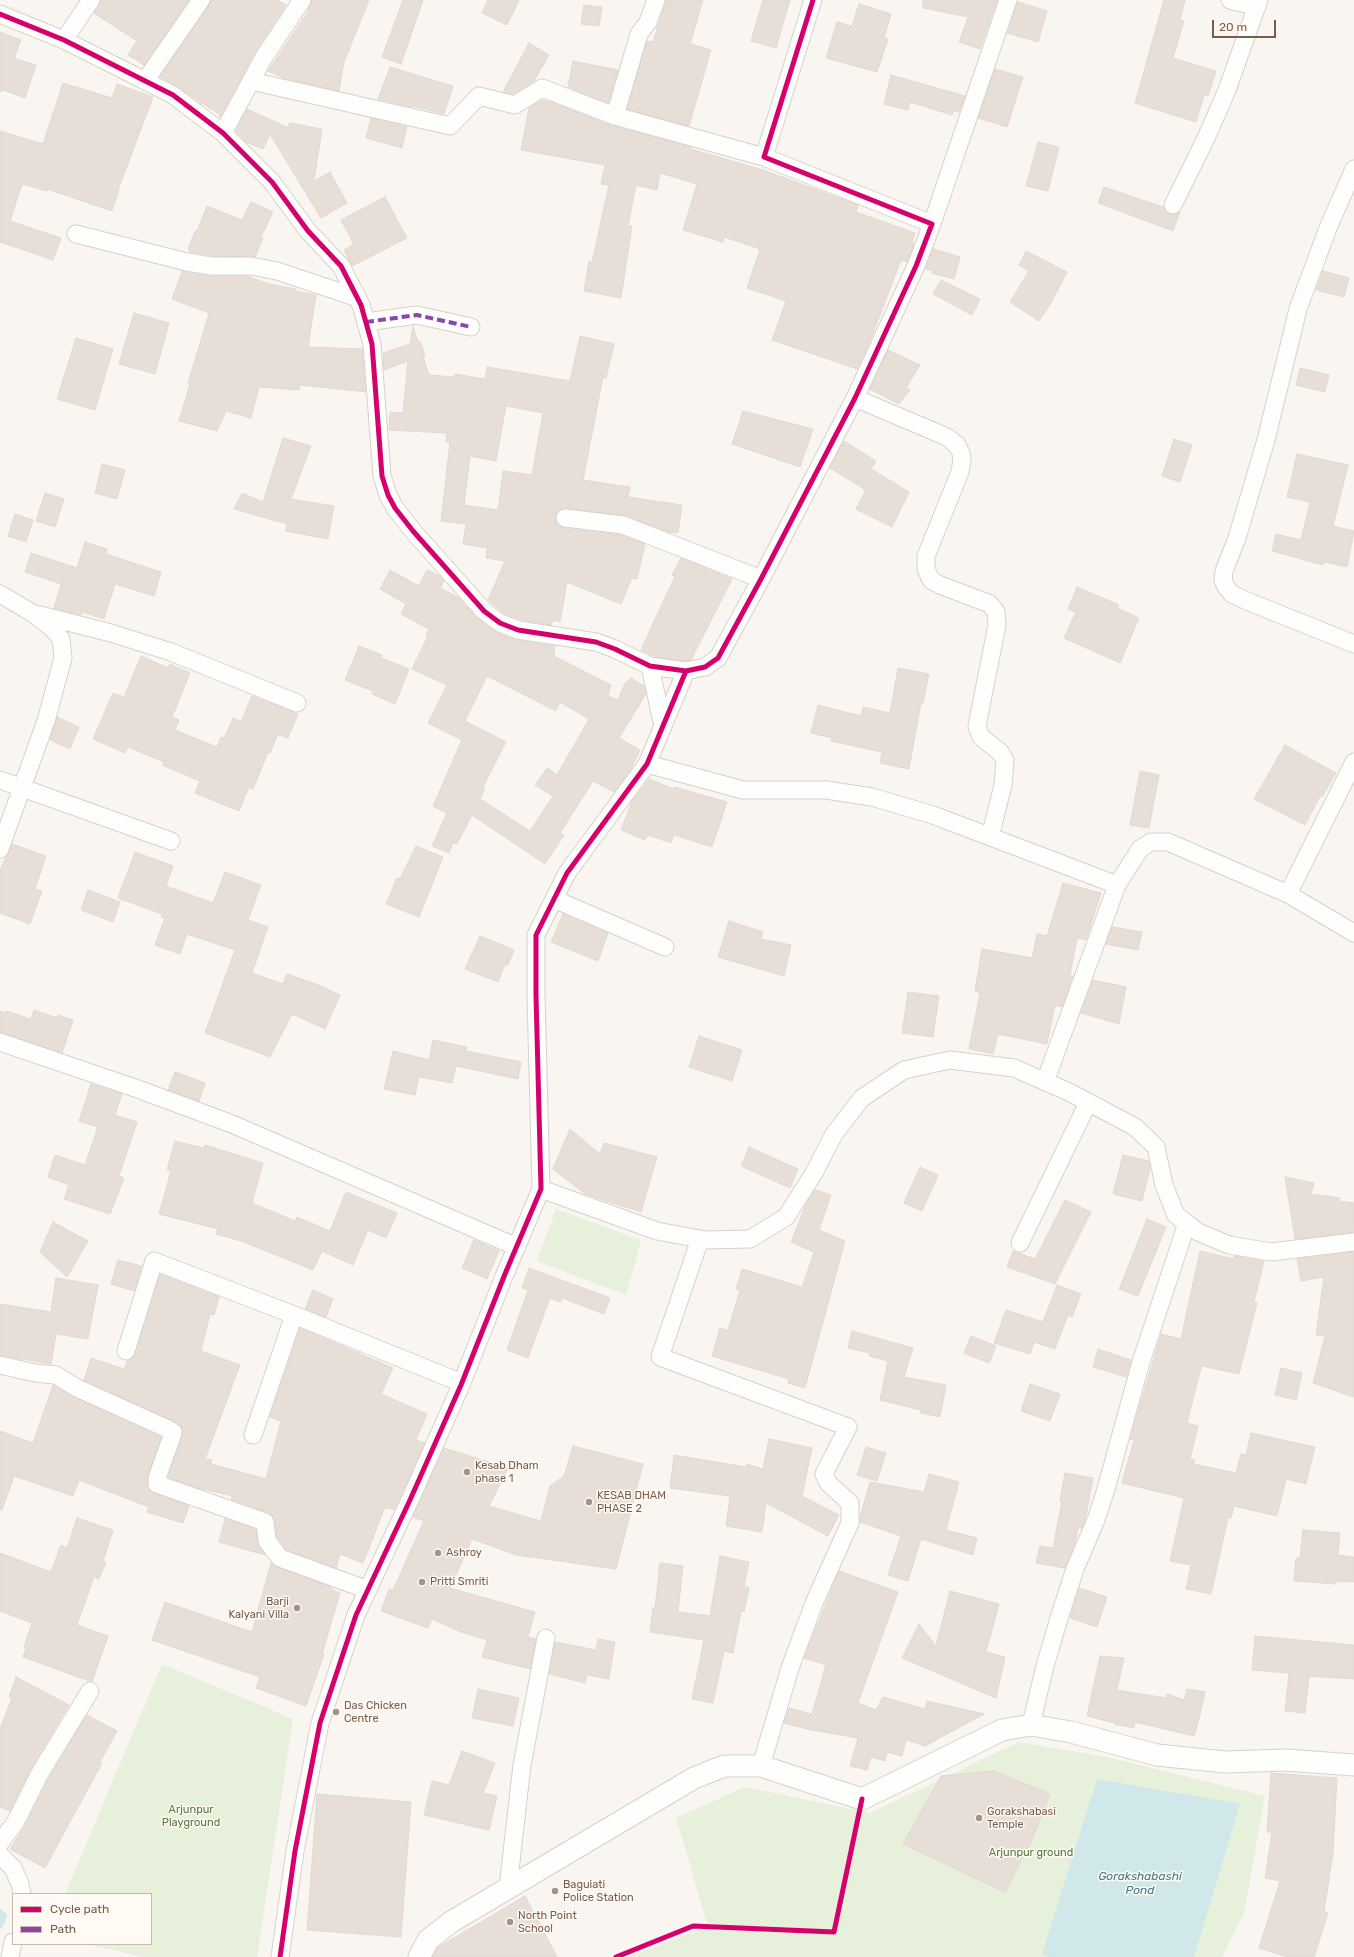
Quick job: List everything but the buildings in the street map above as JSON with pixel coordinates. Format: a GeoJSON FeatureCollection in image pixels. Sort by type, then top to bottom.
{"type":"FeatureCollection","features":[{"type":"Feature","properties":{"kind":"street"},"geometry":{"type":"LineString","coordinates":[[64,40],[91,0]]}},
{"type":"Feature","properties":{"kind":"street"},"geometry":{"type":"LineString","coordinates":[[145,81],[201,0]]}},
{"type":"Feature","properties":{"kind":"street"},"geometry":{"type":"LineString","coordinates":[[223,132],[264,57],[302,0]]}},
{"type":"Feature","properties":{"kind":"street"},"geometry":{"type":"LineString","coordinates":[[615,116],[640,34],[648,22],[656,0]]}},
{"type":"Feature","properties":{"kind":"street"},"geometry":{"type":"LineString","coordinates":[[764,157],[814,0]]}},
{"type":"Feature","properties":{"kind":"street"},"geometry":{"type":"LineString","coordinates":[[0,14],[64,40],[173,95],[223,132],[272,182],[308,231],[340,266],[358,298],[372,344],[382,476],[391,502],[413,531],[484,611],[500,623],[518,630],[596,642],[615,649],[650,666],[686,671],[705,667],[718,658],[761,579],[855,398],[907,286],[932,224],[1008,0]]}},
{"type":"Feature","properties":{"kind":"street"},"geometry":{"type":"LineString","coordinates":[[1173,205],[1207,136],[1227,90],[1258,3],[1230,0]]}},
{"type":"Feature","properties":{"kind":"street"},"geometry":{"type":"LineString","coordinates":[[251,81],[450,126],[479,96],[515,105],[542,88],[615,116],[764,157],[932,224]]}},
{"type":"Feature","properties":{"kind":"street"},"geometry":{"type":"LineString","coordinates":[[1354,169],[1328,228],[1298,309],[1266,440],[1237,538],[1224,571],[1223,580],[1226,587],[1232,594],[1354,644]]}},
{"type":"Feature","properties":{"kind":"street"},"geometry":{"type":"LineString","coordinates":[[76,234],[187,262],[211,266],[252,266],[277,271],[358,298]]}},
{"type":"Feature","properties":{"kind":"street"},"geometry":{"type":"LineString","coordinates":[[366,322],[417,315],[471,327]]}},
{"type":"Feature","properties":{"kind":"street"},"geometry":{"type":"LineString","coordinates":[[855,398],[947,437],[957,445],[961,453],[962,460],[960,472],[926,556],[926,569],[931,580],[990,604],[996,612],[997,625],[977,726],[981,737],[1000,752],[1005,760],[1003,785],[990,837]]}},
{"type":"Feature","properties":{"kind":"street"},"geometry":{"type":"LineString","coordinates":[[565,518],[623,525],[761,579]]}},
{"type":"Feature","properties":{"kind":"street"},"geometry":{"type":"LineString","coordinates":[[0,594],[34,614],[53,629],[61,640],[63,658],[46,721],[0,849]]}},
{"type":"Feature","properties":{"kind":"street"},"geometry":{"type":"LineString","coordinates":[[34,614],[111,633],[171,652],[297,703]]}},
{"type":"Feature","properties":{"kind":"street"},"geometry":{"type":"LineString","coordinates":[[650,666],[662,727]]}},
{"type":"Feature","properties":{"kind":"street"},"geometry":{"type":"LineString","coordinates":[[280,1957],[295,1851],[320,1723],[356,1615],[462,1382],[541,1189],[536,935],[568,872],[648,764],[686,671]]}},
{"type":"Feature","properties":{"kind":"street"},"geometry":{"type":"LineString","coordinates":[[1288,894],[1354,762]]}},
{"type":"Feature","properties":{"kind":"street"},"geometry":{"type":"LineString","coordinates":[[648,764],[743,790],[826,790],[872,796],[933,815],[1117,885]]}},
{"type":"Feature","properties":{"kind":"street"},"geometry":{"type":"LineString","coordinates":[[0,780],[171,841]]}},
{"type":"Feature","properties":{"kind":"street"},"geometry":{"type":"LineString","coordinates":[[1045,1082],[1117,885],[1140,849],[1151,842],[1168,842],[1288,894],[1354,933]]}},
{"type":"Feature","properties":{"kind":"street"},"geometry":{"type":"LineString","coordinates":[[554,899],[664,947]]}},
{"type":"Feature","properties":{"kind":"street"},"geometry":{"type":"LineString","coordinates":[[0,1042],[138,1089],[232,1124],[517,1247]]}},
{"type":"Feature","properties":{"kind":"street"},"geometry":{"type":"LineString","coordinates":[[541,1189],[657,1231],[700,1239],[750,1239],[786,1217],[814,1173],[834,1134],[862,1098],[904,1070],[950,1060],[1014,1068],[1135,1127],[1156,1147],[1164,1184],[1176,1215],[1198,1232],[1230,1246],[1270,1252],[1354,1242]]}},
{"type":"Feature","properties":{"kind":"street"},"geometry":{"type":"LineString","coordinates":[[1020,1243],[1088,1103]]}},
{"type":"Feature","properties":{"kind":"street"},"geometry":{"type":"LineString","coordinates":[[1031,1725],[1045,1666],[1060,1615],[1075,1569],[1096,1520],[1141,1362],[1187,1223]]}},
{"type":"Feature","properties":{"kind":"street"},"geometry":{"type":"LineString","coordinates":[[700,1239],[660,1357],[848,1427],[824,1474],[828,1483],[850,1503],[850,1523],[814,1603],[795,1654],[760,1766]]}},
{"type":"Feature","properties":{"kind":"street"},"geometry":{"type":"LineString","coordinates":[[126,1350],[154,1261],[462,1382]]}},
{"type":"Feature","properties":{"kind":"street"},"geometry":{"type":"LineString","coordinates":[[253,1435],[294,1315]]}},
{"type":"Feature","properties":{"kind":"street"},"geometry":{"type":"LineString","coordinates":[[0,1365],[35,1373],[56,1375],[77,1388],[173,1432],[157,1478],[157,1484],[265,1522],[267,1541],[280,1558],[368,1590]]}},
{"type":"Feature","properties":{"kind":"street"},"geometry":{"type":"LineString","coordinates":[[508,1888],[522,1765],[546,1638]]}},
{"type":"Feature","properties":{"kind":"street"},"geometry":{"type":"LineString","coordinates":[[0,1843],[16,1821],[40,1773],[90,1691]]}},
{"type":"Feature","properties":{"kind":"street"},"geometry":{"type":"LineString","coordinates":[[419,1957],[428,1940],[451,1922],[694,1778],[724,1766],[760,1766],[862,1799],[1002,1730],[1031,1725],[1072,1732],[1157,1755],[1225,1762],[1286,1760],[1354,1765]]}},
{"type":"Feature","properties":{"kind":"street"},"geometry":{"type":"LineString","coordinates":[[0,1855],[13,1868],[20,1884],[22,1893]]}},
{"type":"Feature","properties":{"kind":"street"},"geometry":{"type":"LineString","coordinates":[[10,1957],[12,1945]]}},
{"type":"Feature","properties":{"kind":"green space"},"geometry":{"type":"Polygon","coordinates":[[[556,1209],[641,1240],[626,1295],[537,1261],[556,1209]]]}},
{"type":"Feature","properties":{"kind":"green space","name":"Arjunpur Playground"},"geometry":{"type":"Polygon","coordinates":[[[162,1664],[293,1719],[257,1957],[144,1957],[91,1945],[152,1945],[152,1893],[65,1893],[162,1664]]]}},
{"type":"Feature","properties":{"kind":"green space","name":"Arjunpur ground"},"geometry":{"type":"Polygon","coordinates":[[[1019,1742],[1107,1757],[1265,1796],[1244,1913],[1222,1957],[629,1957],[708,1926],[676,1818],[745,1787],[870,1813],[1019,1742]]]}},
{"type":"Feature","properties":{"kind":"water","name":"Gorakshabashi Pond"},"geometry":{"type":"Polygon","coordinates":[[[1097,1779],[1240,1804],[1194,1957],[1050,1957],[1042,1954],[1097,1779]]]}},
{"type":"Feature","properties":{"kind":"waterway"},"geometry":{"type":"LineString","coordinates":[[0,1912],[4,1916],[0,1925]]}},
{"type":"Feature","properties":{"kind":"marked path"},"geometry":{"type":"LineString","coordinates":[[366,322],[417,315],[471,327]]}},
{"type":"Feature","properties":{"kind":"cycle path"},"geometry":{"type":"LineString","coordinates":[[0,14],[64,40],[173,95],[223,133],[272,182],[308,231],[341,266],[361,305],[372,344],[382,476],[388,495],[395,508],[413,531],[484,611],[500,623],[518,630],[596,642],[615,649],[650,666],[686,671],[705,667],[718,658],[761,579],[855,398],[916,266],[932,224],[764,157],[813,0]]}},
{"type":"Feature","properties":{"kind":"cycle path"},"geometry":{"type":"LineString","coordinates":[[280,1957],[295,1851],[320,1723],[356,1615],[410,1500],[461,1385],[505,1274],[541,1189],[536,935],[567,873],[647,764],[686,671]]}},
{"type":"Feature","properties":{"kind":"cycle path"},"geometry":{"type":"LineString","coordinates":[[616,1957],[693,1926],[834,1932],[862,1799]]}},
{"type":"Feature","properties":{"kind":"place","name":"Kesab Dham phase 1"},"geometry":{"type":"Point","coordinates":[467,1472]}},
{"type":"Feature","properties":{"kind":"place","name":"KESAB DHAM PHASE 2"},"geometry":{"type":"Point","coordinates":[589,1502]}},
{"type":"Feature","properties":{"kind":"place","name":"Ashroy"},"geometry":{"type":"Point","coordinates":[438,1553]}},
{"type":"Feature","properties":{"kind":"place","name":"Pritti Smriti"},"geometry":{"type":"Point","coordinates":[422,1582]}},
{"type":"Feature","properties":{"kind":"place","name":"Barji Kalyani Villa"},"geometry":{"type":"Point","coordinates":[297,1608]}},
{"type":"Feature","properties":{"kind":"place","name":"Das Chicken Centre"},"geometry":{"type":"Point","coordinates":[336,1712]}},
{"type":"Feature","properties":{"kind":"place","name":"Gorakshabasi Temple"},"geometry":{"type":"Point","coordinates":[979,1818]}},
{"type":"Feature","properties":{"kind":"place","name":"Baguiati Police Station"},"geometry":{"type":"Point","coordinates":[555,1891]}},
{"type":"Feature","properties":{"kind":"place","name":"North Point School"},"geometry":{"type":"Point","coordinates":[510,1922]}}]}
